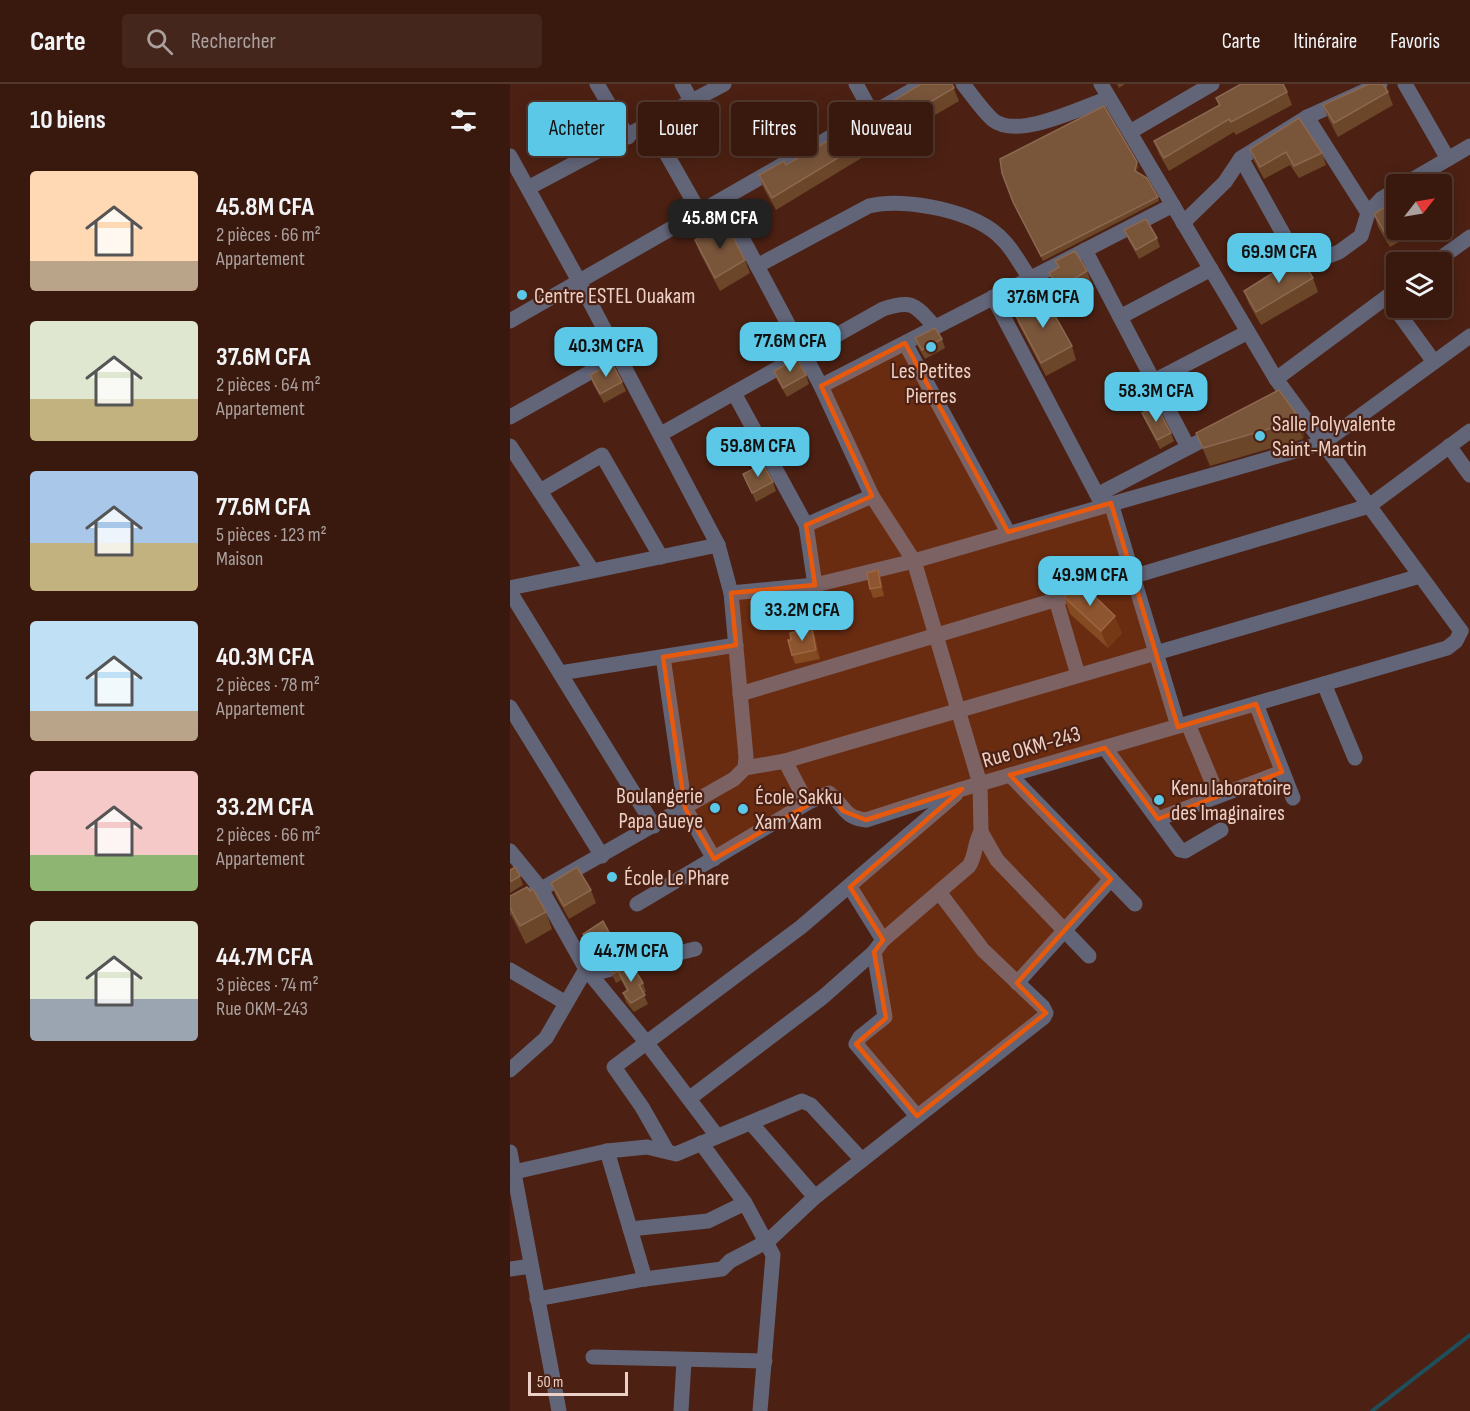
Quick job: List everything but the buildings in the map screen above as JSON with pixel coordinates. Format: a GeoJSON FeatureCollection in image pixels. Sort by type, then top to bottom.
{"type":"FeatureCollection","features":[{"type":"Feature","properties":{"kind":"street"},"geometry":{"type":"LineString","coordinates":[[597,84],[628,136]]}},
{"type":"Feature","properties":{"kind":"street"},"geometry":{"type":"LineString","coordinates":[[682,84],[692,102],[724,84]]}},
{"type":"Feature","properties":{"kind":"street"},"geometry":{"type":"LineString","coordinates":[[856,84],[866,102]]}},
{"type":"Feature","properties":{"kind":"street"},"geometry":{"type":"LineString","coordinates":[[891,102],[923,84]]}},
{"type":"Feature","properties":{"kind":"street"},"geometry":{"type":"LineString","coordinates":[[963,84],[994,121],[1008,127],[1023,128],[1109,98]]}},
{"type":"Feature","properties":{"kind":"street"},"geometry":{"type":"LineString","coordinates":[[1101,84],[1276,379],[1283,398],[1323,443],[1420,576],[1466,631]]}},
{"type":"Feature","properties":{"kind":"street"},"geometry":{"type":"LineString","coordinates":[[1183,223],[1225,182],[1241,158],[1307,117],[1380,84]]}},
{"type":"Feature","properties":{"kind":"street"},"geometry":{"type":"LineString","coordinates":[[1405,84],[1462,154],[1424,174]]}},
{"type":"Feature","properties":{"kind":"street"},"geometry":{"type":"LineString","coordinates":[[1130,132],[1204,86]]}},
{"type":"Feature","properties":{"kind":"street"},"geometry":{"type":"LineString","coordinates":[[1307,117],[1368,213]]}},
{"type":"Feature","properties":{"kind":"street"},"geometry":{"type":"LineString","coordinates":[[528,188],[638,131]]}},
{"type":"Feature","properties":{"kind":"street"},"geometry":{"type":"LineString","coordinates":[[510,321],[580,283],[829,138]]}},
{"type":"Feature","properties":{"kind":"street"},"geometry":{"type":"LineString","coordinates":[[510,156],[620,356],[718,545],[731,593],[745,768]]}},
{"type":"Feature","properties":{"kind":"street"},"geometry":{"type":"LineString","coordinates":[[668,156],[700,213]]}},
{"type":"Feature","properties":{"kind":"street"},"geometry":{"type":"LineString","coordinates":[[1241,158],[1296,257],[1313,262],[1339,252],[1361,236],[1368,213],[1386,196]]}},
{"type":"Feature","properties":{"kind":"street"},"geometry":{"type":"LineString","coordinates":[[722,200],[821,386],[872,496],[914,561],[980,784],[981,832],[997,860],[1089,956]]}},
{"type":"Feature","properties":{"kind":"street"},"geometry":{"type":"LineString","coordinates":[[757,266],[869,206],[886,203],[919,206],[968,217],[1002,239],[1030,278]]}},
{"type":"Feature","properties":{"kind":"street"},"geometry":{"type":"LineString","coordinates":[[821,386],[1173,205]]}},
{"type":"Feature","properties":{"kind":"street"},"geometry":{"type":"LineString","coordinates":[[1449,252],[1470,237]]}},
{"type":"Feature","properties":{"kind":"street"},"geometry":{"type":"LineString","coordinates":[[1085,250],[1188,447]]}},
{"type":"Feature","properties":{"kind":"street"},"geometry":{"type":"LineString","coordinates":[[1120,317],[1211,269]]}},
{"type":"Feature","properties":{"kind":"street"},"geometry":{"type":"LineString","coordinates":[[993,297],[1105,501],[1133,577],[1156,653],[1183,725],[1218,796]]}},
{"type":"Feature","properties":{"kind":"street"},"geometry":{"type":"LineString","coordinates":[[1276,379],[1386,298]]}},
{"type":"Feature","properties":{"kind":"street"},"geometry":{"type":"LineString","coordinates":[[661,434],[883,309],[904,302],[916,306],[935,327]]}},
{"type":"Feature","properties":{"kind":"street"},"geometry":{"type":"LineString","coordinates":[[1407,318],[1434,362]]}},
{"type":"Feature","properties":{"kind":"street"},"geometry":{"type":"LineString","coordinates":[[1154,381],[1248,332]]}},
{"type":"Feature","properties":{"kind":"street"},"geometry":{"type":"LineString","coordinates":[[731,593],[815,585],[914,561],[1105,501],[1323,443],[1434,362],[1468,341]]}},
{"type":"Feature","properties":{"kind":"street"},"geometry":{"type":"LineString","coordinates":[[905,343],[1008,532]]}},
{"type":"Feature","properties":{"kind":"street"},"geometry":{"type":"LineString","coordinates":[[510,417],[620,356]]}},
{"type":"Feature","properties":{"kind":"street"},"geometry":{"type":"LineString","coordinates":[[734,393],[806,525],[815,585]]}},
{"type":"Feature","properties":{"kind":"street"},"geometry":{"type":"LineString","coordinates":[[1105,501],[1188,447],[1228,427]]}},
{"type":"Feature","properties":{"kind":"street"},"geometry":{"type":"LineString","coordinates":[[740,694],[1369,506],[1470,431]]}},
{"type":"Feature","properties":{"kind":"street"},"geometry":{"type":"LineString","coordinates":[[510,446],[592,570]]}},
{"type":"Feature","properties":{"kind":"street"},"geometry":{"type":"LineString","coordinates":[[1449,446],[1470,475]]}},
{"type":"Feature","properties":{"kind":"street"},"geometry":{"type":"LineString","coordinates":[[540,491],[602,455],[661,557]]}},
{"type":"Feature","properties":{"kind":"street"},"geometry":{"type":"LineString","coordinates":[[806,525],[872,496]]}},
{"type":"Feature","properties":{"kind":"street"},"geometry":{"type":"LineString","coordinates":[[654,826],[510,590],[592,570],[718,545]]}},
{"type":"Feature","properties":{"kind":"street"},"geometry":{"type":"LineString","coordinates":[[510,907],[685,808],[734,779],[745,768],[785,761],[1420,576]]}},
{"type":"Feature","properties":{"kind":"street"},"geometry":{"type":"LineString","coordinates":[[1056,600],[1078,675]]}},
{"type":"Feature","properties":{"kind":"street","name":"Rue OKM-243"},"geometry":{"type":"LineString","coordinates":[[637,904],[807,803],[829,793],[837,800],[843,811],[854,818],[867,820],[962,789],[1447,648],[1466,631]]}},
{"type":"Feature","properties":{"kind":"street"},"geometry":{"type":"LineString","coordinates":[[560,673],[736,645]]}},
{"type":"Feature","properties":{"kind":"street"},"geometry":{"type":"LineString","coordinates":[[663,657],[685,808],[714,860]]}},
{"type":"Feature","properties":{"kind":"street"},"geometry":{"type":"LineString","coordinates":[[1324,684],[1355,758]]}},
{"type":"Feature","properties":{"kind":"street"},"geometry":{"type":"LineString","coordinates":[[1256,704],[1293,798]]}},
{"type":"Feature","properties":{"kind":"street"},"geometry":{"type":"LineString","coordinates":[[510,707],[602,856]]}},
{"type":"Feature","properties":{"kind":"street"},"geometry":{"type":"LineString","coordinates":[[1105,748],[1180,850],[1185,851],[1221,830]]}},
{"type":"Feature","properties":{"kind":"street"},"geometry":{"type":"LineString","coordinates":[[785,761],[807,803]]}},
{"type":"Feature","properties":{"kind":"street"},"geometry":{"type":"LineString","coordinates":[[1158,819],[1282,772]]}},
{"type":"Feature","properties":{"kind":"street"},"geometry":{"type":"LineString","coordinates":[[1010,775],[1135,904]]}},
{"type":"Feature","properties":{"kind":"street"},"geometry":{"type":"LineString","coordinates":[[667,1150],[642,1107],[614,1067],[730,982],[850,887],[962,789]]}},
{"type":"Feature","properties":{"kind":"street"},"geometry":{"type":"LineString","coordinates":[[690,1098],[823,997],[939,892],[974,860],[976,839],[981,832]]}},
{"type":"Feature","properties":{"kind":"street"},"geometry":{"type":"LineString","coordinates":[[510,851],[541,889],[588,971],[690,1098],[717,1136]]}},
{"type":"Feature","properties":{"kind":"street"},"geometry":{"type":"LineString","coordinates":[[1017,983],[1111,879]]}},
{"type":"Feature","properties":{"kind":"street"},"geometry":{"type":"LineString","coordinates":[[850,887],[879,946],[885,1017],[860,1037],[856,1044],[916,1116]]}},
{"type":"Feature","properties":{"kind":"street"},"geometry":{"type":"LineString","coordinates":[[537,1299],[645,1279],[718,1271],[768,1241],[815,1197],[1044,1017],[1046,1012],[1043,1007],[982,950],[939,892]]}},
{"type":"Feature","properties":{"kind":"street"},"geometry":{"type":"LineString","coordinates":[[510,1070],[546,1038],[588,971],[695,949]]}},
{"type":"Feature","properties":{"kind":"street"},"geometry":{"type":"LineString","coordinates":[[510,970],[566,1003]]}},
{"type":"Feature","properties":{"kind":"street"},"geometry":{"type":"LineString","coordinates":[[512,1173],[607,1151],[647,1147],[676,1154],[807,1101],[862,1160]]}},
{"type":"Feature","properties":{"kind":"street"},"geometry":{"type":"LineString","coordinates":[[751,1123],[815,1197]]}},
{"type":"Feature","properties":{"kind":"street"},"geometry":{"type":"LineString","coordinates":[[701,1143],[745,1203],[768,1241],[773,1255],[760,1411]]}},
{"type":"Feature","properties":{"kind":"street"},"geometry":{"type":"LineString","coordinates":[[607,1151],[645,1279]]}},
{"type":"Feature","properties":{"kind":"street"},"geometry":{"type":"LineString","coordinates":[[510,1152],[512,1173],[559,1411]]}},
{"type":"Feature","properties":{"kind":"street"},"geometry":{"type":"LineString","coordinates":[[630,1228],[708,1221],[745,1203]]}},
{"type":"Feature","properties":{"kind":"street"},"geometry":{"type":"LineString","coordinates":[[510,1269],[531,1266]]}},
{"type":"Feature","properties":{"kind":"street"},"geometry":{"type":"LineString","coordinates":[[593,1357],[684,1361],[765,1360]]}},
{"type":"Feature","properties":{"kind":"street"},"geometry":{"type":"LineString","coordinates":[[681,1411],[684,1361]]}},
{"type":"Feature","properties":{"kind":"highlighted area"},"geometry":{"type":"Polygon","coordinates":[[[905,343],[1008,532],[1111,503],[1178,727],[1256,704],[1282,772],[1158,819],[1105,748],[1010,775],[1111,879],[1017,983],[1046,1013],[917,1116],[856,1044],[886,1018],[874,952],[883,940],[850,887],[962,789],[866,820],[843,811],[829,793],[714,859],[685,808],[663,657],[736,645],[731,593],[815,585],[806,525],[872,496],[821,386],[905,343]]]}},
{"type":"Feature","properties":{"kind":"waterway"},"geometry":{"type":"LineString","coordinates":[[1372,1411],[1470,1335]]}},
{"type":"Feature","properties":{"kind":"place","name":"Centre ESTEL Ouakam"},"geometry":{"type":"Point","coordinates":[522,295]}},
{"type":"Feature","properties":{"kind":"place","name":"Les Petites Pierres"},"geometry":{"type":"Point","coordinates":[931,347]}},
{"type":"Feature","properties":{"kind":"place","name":"Salle Polyvalente Saint-Martin"},"geometry":{"type":"Point","coordinates":[1260,436]}},
{"type":"Feature","properties":{"kind":"place","name":"Kenu laboratoire des Imaginaires"},"geometry":{"type":"Point","coordinates":[1159,800]}},
{"type":"Feature","properties":{"kind":"place","name":"Boulangerie Papa Gueye"},"geometry":{"type":"Point","coordinates":[715,808]}},
{"type":"Feature","properties":{"kind":"place","name":"École Sakku Xam Xam"},"geometry":{"type":"Point","coordinates":[743,809]}},
{"type":"Feature","properties":{"kind":"place","name":"École Le Phare"},"geometry":{"type":"Point","coordinates":[612,877]}}]}
